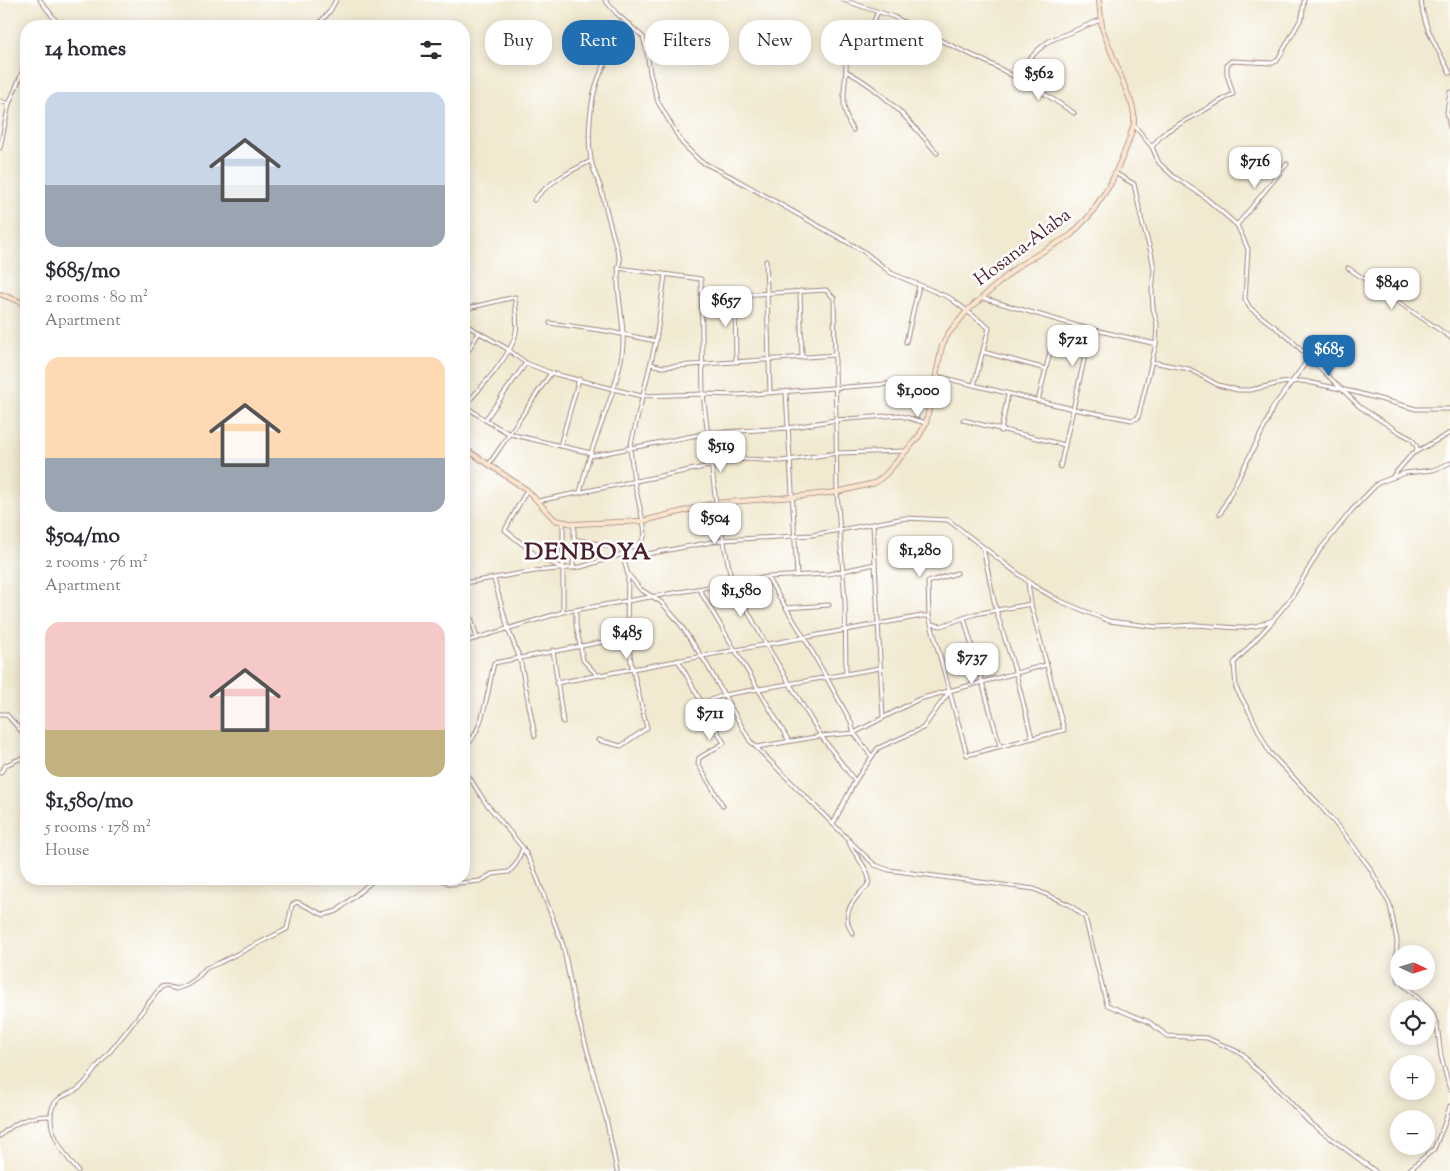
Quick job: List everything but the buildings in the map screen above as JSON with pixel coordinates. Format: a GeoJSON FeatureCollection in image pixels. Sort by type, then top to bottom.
{"type":"FeatureCollection","features":[{"type":"Feature","properties":{"kind":"main road","name":"Hosana-Alaba"},"geometry":{"type":"LineString","coordinates":[[563,523],[643,521],[716,503],[792,498],[837,492],[875,483],[885,475],[919,436],[926,423],[932,402],[933,385],[942,346],[948,334],[967,311],[1018,266],[1071,235],[1090,215],[1111,183],[1127,146],[1134,124],[1134,114],[1100,20],[1099,0]]}},
{"type":"Feature","properties":{"kind":"main road"},"geometry":{"type":"LineString","coordinates":[[0,294],[20,302]]}},
{"type":"Feature","properties":{"kind":"main road"},"geometry":{"type":"LineString","coordinates":[[470,452],[527,490],[555,520],[563,523]]}},
{"type":"Feature","properties":{"kind":"street"},"geometry":{"type":"LineString","coordinates":[[40,0],[55,20]]}},
{"type":"Feature","properties":{"kind":"street"},"geometry":{"type":"LineString","coordinates":[[322,20],[336,0]]}},
{"type":"Feature","properties":{"kind":"street"},"geometry":{"type":"LineString","coordinates":[[605,0],[625,20]]}},
{"type":"Feature","properties":{"kind":"street"},"geometry":{"type":"LineString","coordinates":[[843,0],[894,17],[1013,76],[1049,41],[1100,20]]}},
{"type":"Feature","properties":{"kind":"street"},"geometry":{"type":"LineString","coordinates":[[1152,148],[1167,131],[1233,94],[1227,74],[1227,65],[1231,62],[1272,63],[1277,61],[1302,18],[1304,0]]}},
{"type":"Feature","properties":{"kind":"street"},"geometry":{"type":"LineString","coordinates":[[1421,0],[1422,12],[1429,33],[1450,73]]}},
{"type":"Feature","properties":{"kind":"street"},"geometry":{"type":"LineString","coordinates":[[853,130],[846,120],[844,112],[845,65],[855,44],[863,39],[871,28],[878,12]]}},
{"type":"Feature","properties":{"kind":"street"},"geometry":{"type":"LineString","coordinates":[[635,29],[643,37],[645,44]]}},
{"type":"Feature","properties":{"kind":"street"},"geometry":{"type":"LineString","coordinates":[[580,493],[590,455],[614,388],[622,355],[624,334],[619,295],[618,268],[620,260],[591,161],[589,147],[593,97],[599,77],[606,65]]}},
{"type":"Feature","properties":{"kind":"street"},"geometry":{"type":"LineString","coordinates":[[649,65],[658,102],[682,143],[700,161],[863,251],[891,273],[950,298],[989,328],[974,385]]}},
{"type":"Feature","properties":{"kind":"street"},"geometry":{"type":"LineString","coordinates":[[846,71],[874,88],[908,118],[937,153]]}},
{"type":"Feature","properties":{"kind":"street"},"geometry":{"type":"LineString","coordinates":[[1017,72],[1028,83],[1074,113]]}},
{"type":"Feature","properties":{"kind":"street"},"geometry":{"type":"LineString","coordinates":[[0,148],[9,104],[20,77]]}},
{"type":"Feature","properties":{"kind":"street"},"geometry":{"type":"LineString","coordinates":[[1450,92],[1447,112],[1450,127]]}},
{"type":"Feature","properties":{"kind":"street"},"geometry":{"type":"LineString","coordinates":[[0,101],[9,104]]}},
{"type":"Feature","properties":{"kind":"street"},"geometry":{"type":"LineString","coordinates":[[1134,124],[1152,148],[1159,163],[1173,176],[1202,195],[1237,225],[1248,249],[1245,299],[1250,308],[1310,357],[1360,407],[1412,439],[1417,447],[1416,452]]}},
{"type":"Feature","properties":{"kind":"street"},"geometry":{"type":"LineString","coordinates":[[534,200],[541,191],[567,173],[591,161]]}},
{"type":"Feature","properties":{"kind":"street"},"geometry":{"type":"LineString","coordinates":[[1237,225],[1287,164]]}},
{"type":"Feature","properties":{"kind":"street"},"geometry":{"type":"LineString","coordinates":[[935,376],[1073,409],[1132,420],[1138,418],[1156,344],[1157,324],[1152,292],[1154,270],[1134,184],[1115,174]]}},
{"type":"Feature","properties":{"kind":"street"},"geometry":{"type":"LineString","coordinates":[[766,262],[770,393]]}},
{"type":"Feature","properties":{"kind":"street"},"geometry":{"type":"LineString","coordinates":[[618,268],[700,279],[702,297],[703,394],[716,503],[732,583],[821,736],[855,781]]}},
{"type":"Feature","properties":{"kind":"street"},"geometry":{"type":"LineString","coordinates":[[1348,268],[1450,337]]}},
{"type":"Feature","properties":{"kind":"street"},"geometry":{"type":"LineString","coordinates":[[640,545],[645,535],[634,481],[630,448],[641,396],[652,364],[665,275]]}},
{"type":"Feature","properties":{"kind":"street"},"geometry":{"type":"LineString","coordinates":[[906,342],[919,286]]}},
{"type":"Feature","properties":{"kind":"street"},"geometry":{"type":"LineString","coordinates":[[702,297],[826,290],[834,298],[837,492],[843,571],[846,674]]}},
{"type":"Feature","properties":{"kind":"street"},"geometry":{"type":"LineString","coordinates":[[800,291],[802,357]]}},
{"type":"Feature","properties":{"kind":"street"},"geometry":{"type":"LineString","coordinates":[[735,295],[736,361]]}},
{"type":"Feature","properties":{"kind":"street"},"geometry":{"type":"LineString","coordinates":[[470,308],[514,297],[516,332],[508,351],[470,398]]}},
{"type":"Feature","properties":{"kind":"street"},"geometry":{"type":"LineString","coordinates":[[981,298],[1078,326],[1156,344]]}},
{"type":"Feature","properties":{"kind":"street"},"geometry":{"type":"LineString","coordinates":[[550,323],[624,334],[656,341]]}},
{"type":"Feature","properties":{"kind":"street"},"geometry":{"type":"LineString","coordinates":[[1038,401],[1054,336],[1078,326]]}},
{"type":"Feature","properties":{"kind":"street"},"geometry":{"type":"LineString","coordinates":[[470,327],[506,348],[526,363],[551,373],[641,396],[738,395],[887,384],[933,385]]}},
{"type":"Feature","properties":{"kind":"street"},"geometry":{"type":"LineString","coordinates":[[1060,467],[1091,329]]}},
{"type":"Feature","properties":{"kind":"street"},"geometry":{"type":"LineString","coordinates":[[470,347],[479,332]]}},
{"type":"Feature","properties":{"kind":"street"},"geometry":{"type":"LineString","coordinates":[[983,352],[1046,368]]}},
{"type":"Feature","properties":{"kind":"street"},"geometry":{"type":"LineString","coordinates":[[652,364],[662,367],[835,355]]}},
{"type":"Feature","properties":{"kind":"street"},"geometry":{"type":"LineString","coordinates":[[1220,514],[1264,429],[1272,408],[1310,357]]}},
{"type":"Feature","properties":{"kind":"street"},"geometry":{"type":"LineString","coordinates":[[1152,362],[1189,369],[1218,385],[1238,390],[1250,390],[1281,383],[1303,381],[1416,409],[1450,409]]}},
{"type":"Feature","properties":{"kind":"street"},"geometry":{"type":"LineString","coordinates":[[485,420],[526,363]]}},
{"type":"Feature","properties":{"kind":"street"},"geometry":{"type":"LineString","coordinates":[[488,464],[551,373]]}},
{"type":"Feature","properties":{"kind":"street"},"geometry":{"type":"LineString","coordinates":[[560,446],[579,380]]}},
{"type":"Feature","properties":{"kind":"street"},"geometry":{"type":"LineString","coordinates":[[786,392],[798,576]]}},
{"type":"Feature","properties":{"kind":"street"},"geometry":{"type":"LineString","coordinates":[[1001,430],[1008,394]]}},
{"type":"Feature","properties":{"kind":"street"},"geometry":{"type":"LineString","coordinates":[[470,409],[510,434],[590,455],[708,433],[788,428],[836,420],[898,415],[926,423]]}},
{"type":"Feature","properties":{"kind":"street"},"geometry":{"type":"LineString","coordinates":[[963,420],[1065,445]]}},
{"type":"Feature","properties":{"kind":"street"},"geometry":{"type":"LineString","coordinates":[[1392,477],[1412,454],[1450,433]]}},
{"type":"Feature","properties":{"kind":"street"},"geometry":{"type":"LineString","coordinates":[[537,501],[744,459],[790,460],[837,453],[906,451]]}},
{"type":"Feature","properties":{"kind":"street"},"geometry":{"type":"LineString","coordinates":[[1450,464],[1433,470],[1405,473],[1378,483],[1352,510],[1319,551],[1292,597],[1234,663],[1236,688],[1269,752],[1317,802],[1370,868],[1390,905],[1397,941],[1396,968],[1398,981],[1432,1012],[1437,1025],[1441,1056],[1450,1090]]}},
{"type":"Feature","properties":{"kind":"street"},"geometry":{"type":"LineString","coordinates":[[527,490],[505,530],[537,556],[563,568]]}},
{"type":"Feature","properties":{"kind":"street"},"geometry":{"type":"LineString","coordinates":[[640,545],[648,554],[723,540],[812,535],[905,518],[948,520],[1028,581],[1060,601],[1109,621],[1157,627],[1196,625],[1239,628],[1256,626],[1273,620]]}},
{"type":"Feature","properties":{"kind":"street"},"geometry":{"type":"LineString","coordinates":[[563,523],[563,612]]}},
{"type":"Feature","properties":{"kind":"street"},"geometry":{"type":"LineString","coordinates":[[574,524],[574,568]]}},
{"type":"Feature","properties":{"kind":"street"},"geometry":{"type":"LineString","coordinates":[[873,524],[883,718]]}},
{"type":"Feature","properties":{"kind":"street"},"geometry":{"type":"LineString","coordinates":[[574,540],[623,549],[640,545]]}},
{"type":"Feature","properties":{"kind":"street"},"geometry":{"type":"LineString","coordinates":[[983,547],[996,610],[1016,674],[1032,738]]}},
{"type":"Feature","properties":{"kind":"street"},"geometry":{"type":"LineString","coordinates":[[598,740],[621,746],[647,728],[628,637],[628,574],[623,549]]}},
{"type":"Feature","properties":{"kind":"street"},"geometry":{"type":"LineString","coordinates":[[470,582],[535,571],[581,567],[623,554]]}},
{"type":"Feature","properties":{"kind":"street"},"geometry":{"type":"LineString","coordinates":[[470,640],[563,612],[766,577],[843,571],[875,564]]}},
{"type":"Feature","properties":{"kind":"street"},"geometry":{"type":"LineString","coordinates":[[958,573],[928,582],[929,616],[968,755],[1064,730],[1031,604],[1028,581]]}},
{"type":"Feature","properties":{"kind":"street"},"geometry":{"type":"LineString","coordinates":[[628,574],[640,589],[661,602],[678,621],[701,656],[750,741],[875,865],[889,870],[1034,889],[1070,905],[1085,917],[1107,1006],[1149,1022],[1167,1036],[1207,1038],[1244,1054],[1253,1067],[1268,1079],[1309,1122],[1375,1171]]}},
{"type":"Feature","properties":{"kind":"street"},"geometry":{"type":"LineString","coordinates":[[766,577],[804,637],[852,722],[854,733],[872,757]]}},
{"type":"Feature","properties":{"kind":"street"},"geometry":{"type":"LineString","coordinates":[[494,579],[508,629],[519,657],[535,736]]}},
{"type":"Feature","properties":{"kind":"street"},"geometry":{"type":"LineString","coordinates":[[699,589],[789,740]]}},
{"type":"Feature","properties":{"kind":"street"},"geometry":{"type":"LineString","coordinates":[[931,624],[941,626],[996,610],[1031,604]]}},
{"type":"Feature","properties":{"kind":"street"},"geometry":{"type":"LineString","coordinates":[[786,608],[829,605]]}},
{"type":"Feature","properties":{"kind":"street"},"geometry":{"type":"LineString","coordinates":[[576,610],[579,646],[583,660],[598,675]]}},
{"type":"Feature","properties":{"kind":"street"},"geometry":{"type":"LineString","coordinates":[[470,614],[477,638]]}},
{"type":"Feature","properties":{"kind":"street"},"geometry":{"type":"LineString","coordinates":[[556,683],[929,616]]}},
{"type":"Feature","properties":{"kind":"street"},"geometry":{"type":"LineString","coordinates":[[964,618],[1000,746]]}},
{"type":"Feature","properties":{"kind":"street"},"geometry":{"type":"LineString","coordinates":[[470,742],[479,728],[494,662],[628,637]]}},
{"type":"Feature","properties":{"kind":"street"},"geometry":{"type":"LineString","coordinates":[[553,650],[556,683],[563,722]]}},
{"type":"Feature","properties":{"kind":"street"},"geometry":{"type":"LineString","coordinates":[[678,660],[724,743],[699,758],[698,764],[723,806]]}},
{"type":"Feature","properties":{"kind":"street"},"geometry":{"type":"LineString","coordinates":[[756,747],[789,740],[854,733],[919,700],[1046,665]]}},
{"type":"Feature","properties":{"kind":"street"},"geometry":{"type":"LineString","coordinates":[[702,703],[724,695],[880,668]]}},
{"type":"Feature","properties":{"kind":"street"},"geometry":{"type":"LineString","coordinates":[[832,824],[855,781],[878,748],[923,728],[950,691]]}},
{"type":"Feature","properties":{"kind":"street"},"geometry":{"type":"LineString","coordinates":[[0,714],[6,714],[20,731]]}},
{"type":"Feature","properties":{"kind":"street"},"geometry":{"type":"LineString","coordinates":[[0,772],[6,765],[20,759]]}},
{"type":"Feature","properties":{"kind":"street"},"geometry":{"type":"LineString","coordinates":[[470,778],[485,802],[524,848],[563,945],[575,1006],[606,1118],[617,1171]]}},
{"type":"Feature","properties":{"kind":"street"},"geometry":{"type":"LineString","coordinates":[[849,841],[852,850],[869,878],[868,885],[852,903],[848,913],[847,922],[853,934]]}},
{"type":"Feature","properties":{"kind":"street"},"geometry":{"type":"LineString","coordinates":[[470,882],[480,881],[492,874],[509,872],[516,864],[524,848]]}},
{"type":"Feature","properties":{"kind":"street"},"geometry":{"type":"LineString","coordinates":[[78,1171],[68,1159],[52,1129],[51,1116],[54,1104],[63,1096],[78,1088],[107,1056],[161,987],[166,986],[176,989],[187,985],[196,979],[206,968],[287,929],[292,905],[297,902],[324,915],[337,911],[368,885]]}},
{"type":"Feature","properties":{"kind":"street"},"geometry":{"type":"LineString","coordinates":[[1408,1171],[1434,1149],[1450,1106]]}},
{"type":"Feature","properties":{"kind":"street"},"geometry":{"type":"LineString","coordinates":[[0,1136],[20,1121],[29,1118],[51,1116]]}},
{"type":"Feature","properties":{"kind":"district","name":"DENBOYA"},"geometry":{"type":"Point","coordinates":[588,553]}}]}
